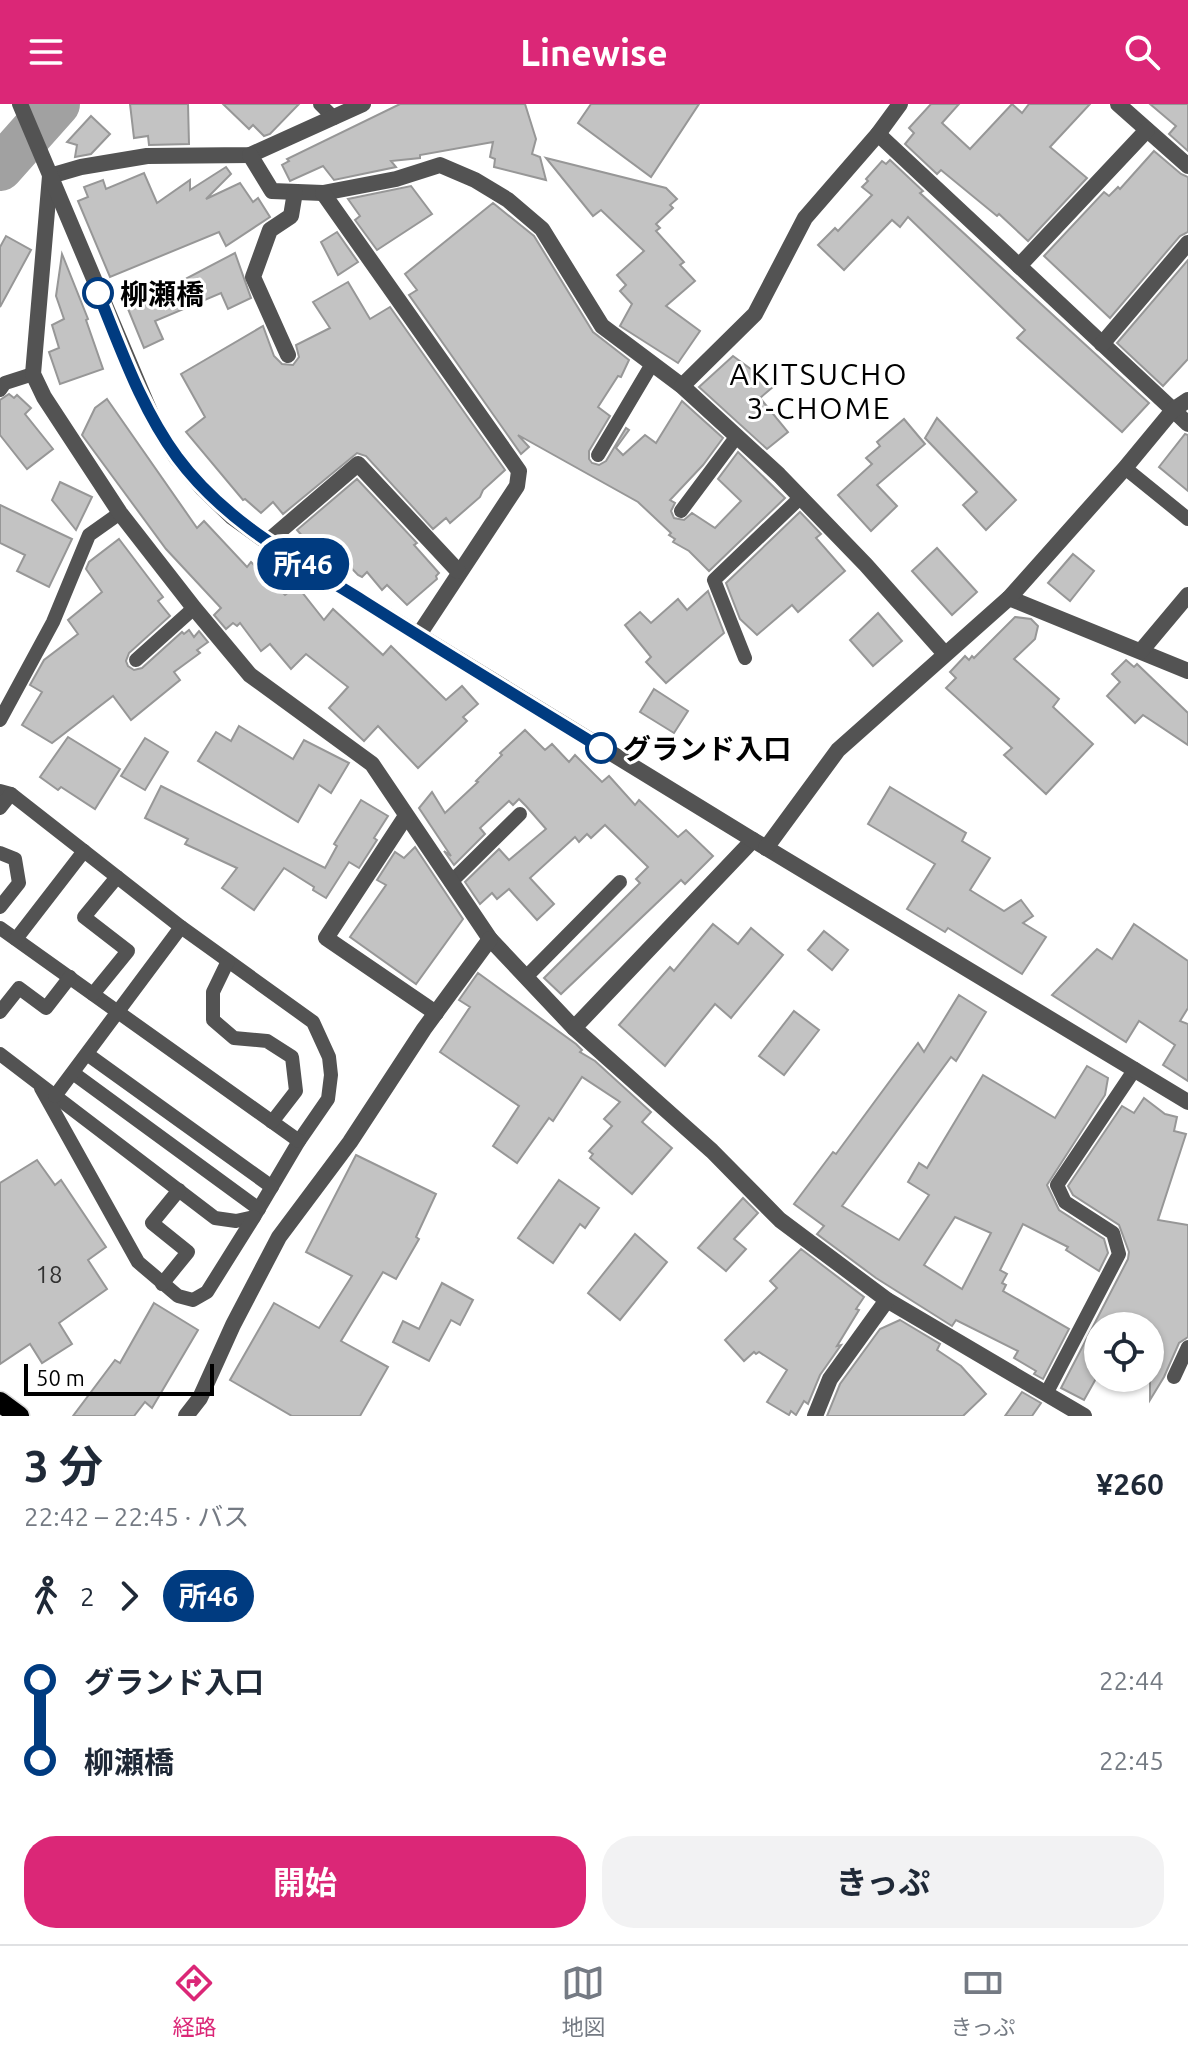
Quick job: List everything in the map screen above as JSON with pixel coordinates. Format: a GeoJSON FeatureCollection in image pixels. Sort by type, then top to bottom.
{"type":"FeatureCollection","features":[{"type":"Feature","properties":{"kind":"street"},"geometry":{"type":"LineString","coordinates":[[20,104],[154,421],[176,457],[232,517],[418,636],[1188,1102]]}},
{"type":"Feature","properties":{"kind":"street"},"geometry":{"type":"LineString","coordinates":[[49,173],[147,156],[250,155],[363,104]]}},
{"type":"Feature","properties":{"kind":"street"},"geometry":{"type":"LineString","coordinates":[[682,386],[755,314],[805,218],[900,104]]}},
{"type":"Feature","properties":{"kind":"street"},"geometry":{"type":"LineString","coordinates":[[1118,104],[1188,166]]}},
{"type":"Feature","properties":{"kind":"street"},"geometry":{"type":"LineString","coordinates":[[1019,266],[1147,130]]}},
{"type":"Feature","properties":{"kind":"street"},"geometry":{"type":"LineString","coordinates":[[878,134],[1188,424]]}},
{"type":"Feature","properties":{"kind":"street"},"geometry":{"type":"LineString","coordinates":[[250,155],[272,191],[323,193],[396,179],[440,165],[475,180],[508,200],[542,229],[602,326],[682,386],[801,497],[945,654]]}},
{"type":"Feature","properties":{"kind":"street"},"geometry":{"type":"LineString","coordinates":[[49,173],[33,374],[44,397],[120,513],[194,608],[250,675],[372,764],[490,939],[574,1028],[712,1151],[780,1220],[887,1300],[1084,1416]]}},
{"type":"Feature","properties":{"kind":"street"},"geometry":{"type":"LineString","coordinates":[[288,355],[253,277],[270,230],[291,216],[295,192]]}},
{"type":"Feature","properties":{"kind":"street"},"geometry":{"type":"LineString","coordinates":[[323,193],[519,471],[517,486],[458,571],[418,636]]}},
{"type":"Feature","properties":{"kind":"street"},"geometry":{"type":"LineString","coordinates":[[1102,344],[1188,243]]}},
{"type":"Feature","properties":{"kind":"street"},"geometry":{"type":"LineString","coordinates":[[574,1028],[760,844],[838,750],[1009,598],[1173,410],[1188,400]]}},
{"type":"Feature","properties":{"kind":"street"},"geometry":{"type":"LineString","coordinates":[[267,542],[358,464],[458,571]]}},
{"type":"Feature","properties":{"kind":"street"},"geometry":{"type":"LineString","coordinates":[[1141,651],[1188,595]]}},
{"type":"Feature","properties":{"kind":"street"},"geometry":{"type":"LineString","coordinates":[[1009,598],[1188,671]]}},
{"type":"Feature","properties":{"kind":"street"},"geometry":{"type":"LineString","coordinates":[[406,816],[326,938],[436,1013]]}},
{"type":"Feature","properties":{"kind":"street"},"geometry":{"type":"LineString","coordinates":[[186,1416],[200,1398],[233,1325],[279,1237],[350,1142],[436,1013],[490,939]]}},
{"type":"Feature","properties":{"kind":"street"},"geometry":{"type":"LineString","coordinates":[[815,1416],[830,1379],[887,1300]]}},
{"type":"Feature","properties":{"kind":"lane"},"geometry":{"type":"LineString","coordinates":[[320,104],[334,118]]}},
{"type":"Feature","properties":{"kind":"lane"},"geometry":{"type":"LineString","coordinates":[[598,455],[652,364]]}},
{"type":"Feature","properties":{"kind":"lane"},"geometry":{"type":"LineString","coordinates":[[0,390],[5,383],[33,374]]}},
{"type":"Feature","properties":{"kind":"lane"},"geometry":{"type":"LineString","coordinates":[[681,511],[737,436]]}},
{"type":"Feature","properties":{"kind":"lane"},"geometry":{"type":"LineString","coordinates":[[1125,468],[1188,519]]}},
{"type":"Feature","properties":{"kind":"lane"},"geometry":{"type":"LineString","coordinates":[[745,658],[714,580],[801,497]]}},
{"type":"Feature","properties":{"kind":"lane"},"geometry":{"type":"LineString","coordinates":[[0,720],[53,622],[89,535],[120,513]]}},
{"type":"Feature","properties":{"kind":"lane"},"geometry":{"type":"LineString","coordinates":[[136,660],[194,608]]}},
{"type":"Feature","properties":{"kind":"lane"},"geometry":{"type":"LineString","coordinates":[[0,808],[5,793],[181,927],[313,1022],[329,1057],[331,1075],[328,1099],[207,1292],[193,1300],[178,1296],[138,1262],[39,1084]]}},
{"type":"Feature","properties":{"kind":"lane"},"geometry":{"type":"LineString","coordinates":[[451,882],[520,814]]}},
{"type":"Feature","properties":{"kind":"lane"},"geometry":{"type":"LineString","coordinates":[[16,939],[84,851]]}},
{"type":"Feature","properties":{"kind":"lane"},"geometry":{"type":"LineString","coordinates":[[0,853],[15,859],[19,883],[0,907]]}},
{"type":"Feature","properties":{"kind":"lane"},"geometry":{"type":"LineString","coordinates":[[93,994],[128,951],[84,917],[117,877]]}},
{"type":"Feature","properties":{"kind":"lane"},"geometry":{"type":"LineString","coordinates":[[526,977],[620,882]]}},
{"type":"Feature","properties":{"kind":"lane"},"geometry":{"type":"LineString","coordinates":[[55,1096],[181,927]]}},
{"type":"Feature","properties":{"kind":"lane"},"geometry":{"type":"LineString","coordinates":[[0,928],[299,1141]]}},
{"type":"Feature","properties":{"kind":"lane"},"geometry":{"type":"LineString","coordinates":[[228,961],[213,992],[213,1020],[234,1038],[267,1041],[292,1057],[296,1091],[272,1122]]}},
{"type":"Feature","properties":{"kind":"lane"},"geometry":{"type":"LineString","coordinates":[[0,1012],[19,988],[46,1008],[70,977]]}},
{"type":"Feature","properties":{"kind":"lane"},"geometry":{"type":"LineString","coordinates":[[0,1054],[215,1218],[236,1221],[256,1213]]}},
{"type":"Feature","properties":{"kind":"lane"},"geometry":{"type":"LineString","coordinates":[[87,1054],[272,1187]]}},
{"type":"Feature","properties":{"kind":"lane"},"geometry":{"type":"LineString","coordinates":[[1046,1394],[1119,1254],[1113,1233],[1065,1202],[1057,1185],[1135,1069]]}},
{"type":"Feature","properties":{"kind":"lane"},"geometry":{"type":"LineString","coordinates":[[73,1073],[256,1213]]}},
{"type":"Feature","properties":{"kind":"lane"},"geometry":{"type":"LineString","coordinates":[[162,1284],[188,1252],[152,1223],[179,1190]]}},
{"type":"Feature","properties":{"kind":"lane"},"geometry":{"type":"LineString","coordinates":[[1174,1377],[1188,1347]]}},
{"type":"Feature","properties":{"kind":"building"},"geometry":{"type":"Polygon","coordinates":[[[130,104],[188,104],[189,144],[149,145],[148,136],[134,138],[130,104]]]}},
{"type":"Feature","properties":{"kind":"building"},"geometry":{"type":"Polygon","coordinates":[[[223,104],[299,104],[270,134],[264,136],[253,125],[249,129],[223,104]]]}},
{"type":"Feature","properties":{"kind":"building"},"geometry":{"type":"Polygon","coordinates":[[[400,104],[525,104],[536,139],[532,154],[540,157],[546,180],[494,167],[495,159],[490,157],[493,142],[391,161],[396,167],[334,180],[323,166],[290,181],[282,165],[289,161],[287,159],[400,104]]]}},
{"type":"Feature","properties":{"kind":"building"},"geometry":{"type":"Polygon","coordinates":[[[591,104],[699,104],[651,177],[578,123],[591,104]]]}},
{"type":"Feature","properties":{"kind":"building"},"geometry":{"type":"Polygon","coordinates":[[[931,104],[959,104],[942,123],[970,149],[1012,104],[1022,113],[1029,104],[1090,104],[1050,147],[1087,178],[1028,241],[999,214],[997,216],[941,170],[937,174],[905,144],[914,133],[909,128],[931,104]]]}},
{"type":"Feature","properties":{"kind":"building"},"geometry":{"type":"Polygon","coordinates":[[[1150,104],[1188,104],[1188,151],[1169,134],[1176,126],[1150,104]]]}},
{"type":"Feature","properties":{"kind":"building"},"geometry":{"type":"Polygon","coordinates":[[[91,116],[110,134],[91,154],[75,157],[77,145],[67,142],[91,116]]]}},
{"type":"Feature","properties":{"kind":"building"},"geometry":{"type":"Polygon","coordinates":[[[1154,151],[1188,177],[1188,232],[1180,236],[1110,318],[1044,256],[1104,192],[1109,196],[1118,187],[1120,189],[1154,151]]]}},
{"type":"Feature","properties":{"kind":"building"},"geometry":{"type":"Polygon","coordinates":[[[546,158],[666,188],[677,199],[670,205],[673,208],[656,224],[660,228],[656,231],[684,262],[680,265],[695,281],[666,306],[700,331],[678,363],[620,326],[632,304],[620,291],[626,285],[617,275],[644,251],[601,210],[593,216],[546,158]]]}},
{"type":"Feature","properties":{"kind":"building"},"geometry":{"type":"Polygon","coordinates":[[[890,160],[923,191],[920,193],[1149,403],[1122,432],[1017,338],[1025,330],[908,217],[900,227],[892,220],[844,270],[818,245],[835,228],[838,231],[872,195],[862,187],[868,181],[866,179],[882,161],[886,164],[890,160]]]}},
{"type":"Feature","properties":{"kind":"building"},"geometry":{"type":"Polygon","coordinates":[[[226,167],[231,174],[206,199],[240,183],[253,202],[258,198],[270,217],[226,246],[219,232],[110,277],[78,201],[88,197],[84,187],[103,180],[106,189],[144,173],[157,203],[190,180],[190,190],[226,167]]]}},
{"type":"Feature","properties":{"kind":"building"},"geometry":{"type":"Polygon","coordinates":[[[411,186],[432,214],[377,250],[355,220],[360,216],[348,199],[411,186]]]}},
{"type":"Feature","properties":{"kind":"building"},"geometry":{"type":"Polygon","coordinates":[[[493,203],[534,236],[593,332],[629,360],[621,377],[618,376],[598,407],[610,416],[589,451],[592,463],[599,465],[606,461],[626,428],[629,430],[616,448],[623,455],[645,435],[656,443],[682,401],[723,438],[670,500],[675,503],[671,511],[674,518],[684,520],[692,513],[715,528],[741,501],[718,479],[738,452],[785,498],[709,571],[689,551],[673,542],[675,539],[669,535],[671,533],[638,502],[518,435],[529,447],[521,454],[409,295],[417,290],[405,274],[493,203]]]}},
{"type":"Feature","properties":{"kind":"building"},"geometry":{"type":"Polygon","coordinates":[[[337,232],[358,262],[338,275],[321,242],[337,232]]]}},
{"type":"Feature","properties":{"kind":"building"},"geometry":{"type":"Polygon","coordinates":[[[6,236],[31,250],[0,307],[0,247],[6,236]]]}},
{"type":"Feature","properties":{"kind":"building"},"geometry":{"type":"Polygon","coordinates":[[[235,253],[251,298],[228,309],[221,293],[155,321],[163,339],[144,348],[128,309],[235,253]]]}},
{"type":"Feature","properties":{"kind":"building"},"geometry":{"type":"Polygon","coordinates":[[[62,254],[88,319],[103,369],[60,384],[49,352],[59,348],[52,325],[64,319],[56,296],[62,254]]]}},
{"type":"Feature","properties":{"kind":"building"},"geometry":{"type":"Polygon","coordinates":[[[1188,260],[1188,359],[1163,386],[1117,343],[1188,260]]]}},
{"type":"Feature","properties":{"kind":"building"},"geometry":{"type":"Polygon","coordinates":[[[348,282],[370,319],[390,307],[505,470],[450,523],[446,518],[433,529],[366,456],[357,453],[283,514],[273,502],[261,513],[243,500],[186,432],[205,417],[181,374],[263,326],[274,356],[282,364],[293,365],[299,357],[296,345],[330,328],[313,302],[348,282]]]}},
{"type":"Feature","properties":{"kind":"building"},"geometry":{"type":"Polygon","coordinates":[[[733,356],[774,386],[760,398],[788,432],[767,449],[699,387],[733,356]]]}},
{"type":"Feature","properties":{"kind":"building"},"geometry":{"type":"Polygon","coordinates":[[[9,394],[14,398],[17,395],[31,408],[25,414],[53,449],[27,469],[0,435],[0,400],[9,394]]]}},
{"type":"Feature","properties":{"kind":"building"},"geometry":{"type":"Polygon","coordinates":[[[107,399],[197,528],[204,521],[247,567],[251,562],[285,595],[297,586],[324,620],[333,609],[383,655],[391,646],[446,700],[462,686],[478,704],[463,717],[467,721],[418,768],[378,726],[364,741],[329,708],[348,687],[306,654],[291,669],[270,644],[261,651],[240,623],[237,626],[233,623],[226,629],[214,615],[221,608],[166,549],[82,435],[95,408],[107,399]]]}},
{"type":"Feature","properties":{"kind":"building"},"geometry":{"type":"Polygon","coordinates":[[[937,418],[1016,500],[986,530],[963,505],[977,492],[925,438],[937,418]]]}},
{"type":"Feature","properties":{"kind":"building"},"geometry":{"type":"Polygon","coordinates":[[[904,419],[925,444],[877,485],[897,506],[871,531],[838,495],[872,464],[866,458],[880,446],[877,442],[904,419]]]}},
{"type":"Feature","properties":{"kind":"building"},"geometry":{"type":"Polygon","coordinates":[[[1185,434],[1188,435],[1188,491],[1159,467],[1185,434]]]}},
{"type":"Feature","properties":{"kind":"building"},"geometry":{"type":"Polygon","coordinates":[[[357,479],[417,543],[414,545],[439,573],[437,579],[407,605],[387,585],[382,590],[367,572],[362,577],[358,575],[331,547],[323,554],[315,544],[312,547],[297,530],[357,479]]]}},
{"type":"Feature","properties":{"kind":"building"},"geometry":{"type":"Polygon","coordinates":[[[60,482],[92,497],[76,530],[52,500],[60,482]]]}},
{"type":"Feature","properties":{"kind":"building"},"geometry":{"type":"Polygon","coordinates":[[[0,505],[72,539],[49,587],[17,571],[25,555],[0,543],[0,505]]]}},
{"type":"Feature","properties":{"kind":"building"},"geometry":{"type":"Polygon","coordinates":[[[800,512],[821,534],[816,538],[845,571],[798,612],[792,605],[757,635],[740,619],[726,583],[800,512]]]}},
{"type":"Feature","properties":{"kind":"building"},"geometry":{"type":"Polygon","coordinates":[[[119,539],[163,597],[158,601],[170,616],[129,653],[128,666],[134,670],[142,668],[182,632],[184,634],[189,630],[194,637],[199,631],[208,642],[197,650],[200,653],[174,672],[180,680],[131,720],[113,696],[52,743],[22,725],[42,692],[30,685],[44,660],[78,634],[68,620],[102,592],[86,569],[89,562],[119,539]]]}},
{"type":"Feature","properties":{"kind":"building"},"geometry":{"type":"Polygon","coordinates":[[[937,548],[977,592],[952,615],[912,571],[937,548]]]}},
{"type":"Feature","properties":{"kind":"building"},"geometry":{"type":"Polygon","coordinates":[[[1073,554],[1094,571],[1070,601],[1048,583],[1073,554]]]}},
{"type":"Feature","properties":{"kind":"building"},"geometry":{"type":"Polygon","coordinates":[[[708,591],[724,633],[666,683],[646,662],[651,657],[625,625],[640,612],[651,623],[678,599],[687,610],[708,591]]]}},
{"type":"Feature","properties":{"kind":"building"},"geometry":{"type":"Polygon","coordinates":[[[878,613],[902,641],[873,666],[850,640],[878,613]]]}},
{"type":"Feature","properties":{"kind":"building"},"geometry":{"type":"Polygon","coordinates":[[[1015,617],[1031,619],[1038,626],[1035,639],[1014,659],[1059,699],[1053,707],[1093,744],[1046,794],[1004,755],[1012,748],[946,688],[956,678],[950,672],[965,656],[969,660],[972,656],[974,658],[1015,617]]]}},
{"type":"Feature","properties":{"kind":"building"},"geometry":{"type":"Polygon","coordinates":[[[1126,660],[1134,667],[1137,664],[1188,713],[1188,745],[1143,715],[1135,723],[1107,696],[1120,682],[1112,674],[1126,660]]]}},
{"type":"Feature","properties":{"kind":"building"},"geometry":{"type":"Polygon","coordinates":[[[654,689],[688,711],[674,733],[640,712],[654,689]]]}},
{"type":"Feature","properties":{"kind":"building"},"geometry":{"type":"Polygon","coordinates":[[[239,726],[293,759],[304,740],[349,763],[331,793],[319,785],[298,822],[198,761],[216,732],[231,741],[239,726]]]}},
{"type":"Feature","properties":{"kind":"building"},"geometry":{"type":"Polygon","coordinates":[[[525,730],[545,750],[552,744],[569,762],[575,755],[602,782],[609,776],[635,805],[639,800],[678,837],[686,830],[713,856],[685,884],[681,880],[561,994],[544,978],[640,883],[636,879],[648,867],[605,825],[591,838],[587,834],[579,842],[575,837],[530,878],[554,904],[537,920],[509,889],[497,899],[492,893],[480,904],[465,882],[499,849],[509,860],[546,829],[519,799],[513,805],[509,801],[480,828],[485,834],[454,865],[419,808],[432,792],[445,813],[525,730]]]}},
{"type":"Feature","properties":{"kind":"building"},"geometry":{"type":"Polygon","coordinates":[[[68,737],[120,769],[95,809],[40,777],[68,737]]]}},
{"type":"Feature","properties":{"kind":"building"},"geometry":{"type":"Polygon","coordinates":[[[145,738],[168,752],[145,790],[121,776],[145,738]]]}},
{"type":"Feature","properties":{"kind":"building"},"geometry":{"type":"Polygon","coordinates":[[[161,786],[325,868],[337,846],[334,844],[361,800],[388,816],[359,868],[349,862],[326,898],[284,868],[254,910],[222,888],[237,868],[185,844],[188,839],[145,818],[161,786]]]}},
{"type":"Feature","properties":{"kind":"building"},"geometry":{"type":"Polygon","coordinates":[[[890,787],[966,833],[962,841],[990,858],[970,890],[1004,911],[1021,900],[1033,916],[1023,923],[1046,937],[1022,974],[948,928],[945,932],[907,909],[935,864],[868,824],[890,787]]]}},
{"type":"Feature","properties":{"kind":"building"},"geometry":{"type":"Polygon","coordinates":[[[415,847],[463,919],[416,984],[350,937],[386,885],[377,880],[395,852],[404,858],[415,847]]]}},
{"type":"Feature","properties":{"kind":"building"},"geometry":{"type":"Polygon","coordinates":[[[713,924],[738,944],[751,928],[783,955],[731,1018],[715,1004],[665,1066],[619,1025],[670,967],[674,971],[713,924]]]}},
{"type":"Feature","properties":{"kind":"building"},"geometry":{"type":"Polygon","coordinates":[[[1134,924],[1188,961],[1188,1008],[1180,1021],[1188,1024],[1188,1081],[1163,1065],[1175,1045],[1139,1021],[1126,1042],[1052,995],[1097,949],[1112,959],[1134,924]]]}},
{"type":"Feature","properties":{"kind":"building"},"geometry":{"type":"Polygon","coordinates":[[[824,931],[848,950],[832,970],[808,950],[824,931]]]}},
{"type":"Feature","properties":{"kind":"building"},"geometry":{"type":"Polygon","coordinates":[[[478,973],[576,1044],[582,1050],[580,1052],[595,1061],[651,1112],[642,1122],[672,1148],[632,1194],[590,1158],[593,1154],[589,1151],[612,1126],[604,1119],[620,1102],[582,1077],[553,1121],[549,1118],[517,1163],[493,1146],[519,1106],[440,1052],[470,1007],[459,1000],[478,973]]]}},
{"type":"Feature","properties":{"kind":"building"},"geometry":{"type":"Polygon","coordinates":[[[959,995],[986,1012],[956,1061],[951,1057],[842,1206],[899,1240],[929,1195],[908,1182],[919,1163],[927,1168],[983,1075],[1055,1118],[1087,1066],[1108,1078],[1105,1095],[1047,1185],[1059,1210],[1104,1239],[1108,1253],[1099,1271],[1066,1250],[1068,1247],[1023,1224],[1000,1270],[1007,1274],[1002,1283],[1006,1285],[1003,1291],[1069,1329],[1043,1379],[1014,1358],[1018,1351],[956,1320],[952,1326],[876,1278],[817,1234],[824,1226],[794,1204],[833,1152],[836,1154],[918,1043],[924,1052],[959,995]],[[955,1217],[924,1265],[962,1289],[991,1233],[955,1217]]]}},
{"type":"Feature","properties":{"kind":"building"},"geometry":{"type":"Polygon","coordinates":[[[794,1011],[819,1030],[784,1075],[759,1056],[794,1011]]]}},
{"type":"Feature","properties":{"kind":"building"},"geometry":{"type":"Polygon","coordinates":[[[1144,1098],[1165,1114],[1177,1117],[1174,1131],[1186,1134],[1158,1220],[1188,1225],[1188,1337],[1179,1343],[1164,1377],[1164,1312],[1100,1312],[1129,1252],[1119,1225],[1073,1195],[1068,1186],[1122,1106],[1134,1113],[1144,1098]]]}},
{"type":"Feature","properties":{"kind":"building"},"geometry":{"type":"Polygon","coordinates":[[[356,1155],[436,1194],[416,1237],[419,1239],[396,1279],[383,1272],[341,1341],[388,1367],[360,1416],[292,1416],[230,1380],[274,1303],[319,1328],[352,1276],[306,1252],[356,1155]]]}},
{"type":"Feature","properties":{"kind":"building"},"geometry":{"type":"Polygon","coordinates":[[[37,1160],[55,1185],[61,1180],[106,1247],[88,1260],[107,1289],[59,1323],[72,1344],[42,1363],[30,1344],[0,1364],[0,1183],[37,1160]]]}},
{"type":"Feature","properties":{"kind":"building"},"geometry":{"type":"Polygon","coordinates":[[[559,1180],[599,1208],[585,1228],[580,1224],[553,1263],[518,1238],[559,1180]]]}},
{"type":"Feature","properties":{"kind":"building"},"geometry":{"type":"Polygon","coordinates":[[[743,1198],[758,1213],[734,1239],[746,1249],[726,1271],[698,1248],[743,1198]]]}},
{"type":"Feature","properties":{"kind":"building"},"geometry":{"type":"Polygon","coordinates":[[[635,1234],[667,1262],[620,1320],[588,1293],[635,1234]]]}},
{"type":"Feature","properties":{"kind":"building"},"geometry":{"type":"Polygon","coordinates":[[[801,1249],[864,1297],[837,1346],[841,1345],[820,1375],[808,1404],[804,1401],[796,1415],[791,1411],[789,1415],[767,1402],[787,1370],[759,1352],[754,1352],[744,1361],[725,1340],[777,1288],[770,1281],[801,1249]]]}},
{"type":"Feature","properties":{"kind":"building"},"geometry":{"type":"Polygon","coordinates":[[[442,1283],[473,1300],[460,1325],[451,1320],[429,1361],[393,1342],[403,1321],[419,1329],[442,1283]]]}},
{"type":"Feature","properties":{"kind":"building"},"geometry":{"type":"Polygon","coordinates":[[[154,1303],[198,1330],[152,1408],[145,1402],[134,1416],[73,1416],[115,1360],[120,1363],[154,1303]]]}},
{"type":"Feature","properties":{"kind":"building"},"geometry":{"type":"Polygon","coordinates":[[[900,1320],[940,1344],[937,1350],[961,1366],[986,1394],[963,1416],[827,1416],[840,1384],[880,1329],[900,1320]]]}},
{"type":"Feature","properties":{"kind":"building"},"geometry":{"type":"Polygon","coordinates":[[[1084,1344],[1084,1392],[1088,1392],[1084,1400],[1061,1388],[1084,1344]]]}},
{"type":"Feature","properties":{"kind":"building"},"geometry":{"type":"Polygon","coordinates":[[[1022,1392],[1041,1403],[1032,1416],[1005,1416],[1022,1392]]]}},
{"type":"Feature","properties":{"kind":"waterway"},"geometry":{"type":"LineString","coordinates":[[0,168],[57,104]]}},
{"type":"Feature","properties":{"kind":"bus line","name":"所46"},"geometry":{"type":"LineString","coordinates":[[98,293],[154,421],[176,457],[232,517],[267,542],[601,748]]}},
{"type":"Feature","properties":{"kind":"place","name":"柳瀬橋"},"geometry":{"type":"Point","coordinates":[98,293]}},
{"type":"Feature","properties":{"kind":"place","name":"グランド入口"},"geometry":{"type":"Point","coordinates":[601,748]}},
{"type":"Feature","properties":{"kind":"district","name":"AKITSUCHO 3-CHOME"},"geometry":{"type":"Point","coordinates":[819,391]}}]}
